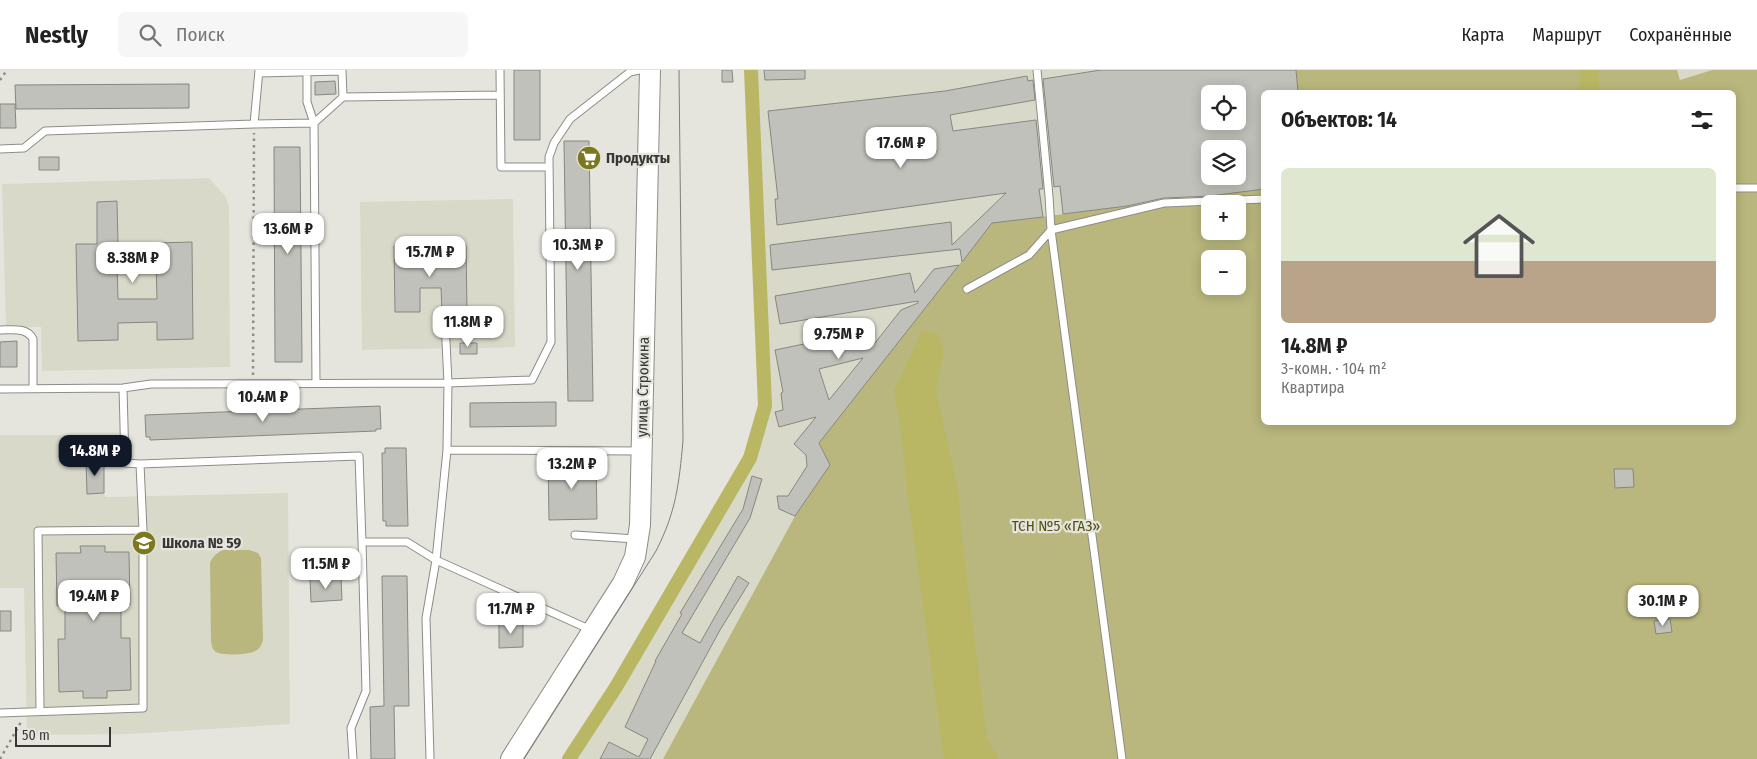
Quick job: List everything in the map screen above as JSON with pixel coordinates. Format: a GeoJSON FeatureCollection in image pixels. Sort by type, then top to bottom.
{"type":"FeatureCollection","features":[{"type":"Feature","properties":{"kind":"street","name":"улица Строкина"},"geometry":{"type":"LineString","coordinates":[[511,759],[623,582],[635,557],[639,539],[650,70]]}},
{"type":"Feature","properties":{"kind":"lane"},"geometry":{"type":"LineString","coordinates":[[500,70],[501,167],[549,167]]}},
{"type":"Feature","properties":{"kind":"lane"},"geometry":{"type":"LineString","coordinates":[[0,388],[123,388],[151,384],[448,383],[532,380],[551,342],[549,157],[554,144],[570,119],[630,72],[639,70]]}},
{"type":"Feature","properties":{"kind":"lane"},"geometry":{"type":"LineString","coordinates":[[1037,70],[1051,230],[1122,759]]}},
{"type":"Feature","properties":{"kind":"lane"},"geometry":{"type":"LineString","coordinates":[[254,124],[259,71],[342,71],[343,97]]}},
{"type":"Feature","properties":{"kind":"lane"},"geometry":{"type":"LineString","coordinates":[[307,72],[307,102],[314,123],[316,383]]}},
{"type":"Feature","properties":{"kind":"lane"},"geometry":{"type":"LineString","coordinates":[[0,149],[24,148],[45,131],[314,123],[343,97],[500,95]]}},
{"type":"Feature","properties":{"kind":"lane"},"geometry":{"type":"LineString","coordinates":[[1736,188],[1757,188]]}},
{"type":"Feature","properties":{"kind":"lane"},"geometry":{"type":"LineString","coordinates":[[967,289],[1029,255],[1051,230],[1164,204],[1261,199]]}},
{"type":"Feature","properties":{"kind":"lane"},"geometry":{"type":"LineString","coordinates":[[430,758],[426,618],[436,560],[447,450],[448,383],[445,321]]}},
{"type":"Feature","properties":{"kind":"lane"},"geometry":{"type":"LineString","coordinates":[[0,330],[26,331],[31,334],[33,339],[33,387]]}},
{"type":"Feature","properties":{"kind":"lane"},"geometry":{"type":"LineString","coordinates":[[123,388],[125,463],[359,456],[366,691],[351,728],[352,759]]}},
{"type":"Feature","properties":{"kind":"lane"},"geometry":{"type":"LineString","coordinates":[[447,450],[642,451]]}},
{"type":"Feature","properties":{"kind":"lane"},"geometry":{"type":"LineString","coordinates":[[0,713],[144,708],[143,530],[140,464]]}},
{"type":"Feature","properties":{"kind":"lane"},"geometry":{"type":"LineString","coordinates":[[40,711],[38,531],[143,530]]}},
{"type":"Feature","properties":{"kind":"lane"},"geometry":{"type":"LineString","coordinates":[[575,535],[639,539]]}},
{"type":"Feature","properties":{"kind":"lane"},"geometry":{"type":"LineString","coordinates":[[362,542],[407,542],[436,560],[593,631]]}},
{"type":"Feature","properties":{"kind":"path"},"geometry":{"type":"LineString","coordinates":[[0,80],[7,70]]}},
{"type":"Feature","properties":{"kind":"path"},"geometry":{"type":"LineString","coordinates":[[253,384],[254,124]]}},
{"type":"Feature","properties":{"kind":"path"},"geometry":{"type":"LineString","coordinates":[[0,759],[26,712]]}},
{"type":"Feature","properties":{"kind":"shaded area"},"geometry":{"type":"Polygon","coordinates":[[[748,70],[1296,70],[1298,90],[1261,90],[1261,189],[1201,195],[1201,197],[992,223],[921,313],[830,465],[795,516],[663,759],[572,759],[752,464],[767,407],[748,70]]]}},
{"type":"Feature","properties":{"kind":"shaded area"},"geometry":{"type":"Polygon","coordinates":[[[1579,70],[1598,70],[1600,90],[1581,90],[1579,70]]]}},
{"type":"Feature","properties":{"kind":"shaded area"},"geometry":{"type":"Polygon","coordinates":[[[1677,70],[1712,70],[1680,80],[1677,70]]]}},
{"type":"Feature","properties":{"kind":"shaded area"},"geometry":{"type":"Polygon","coordinates":[[[209,178],[226,197],[229,207],[230,367],[42,371],[41,327],[6,327],[2,184],[209,178]]]}},
{"type":"Feature","properties":{"kind":"shaded area"},"geometry":{"type":"Polygon","coordinates":[[[513,199],[515,347],[477,348],[477,354],[460,354],[460,348],[362,350],[360,202],[513,199]]]}},
{"type":"Feature","properties":{"kind":"shaded area"},"geometry":{"type":"Polygon","coordinates":[[[922,331],[938,334],[944,350],[936,390],[958,490],[987,739],[999,759],[944,759],[906,482],[902,436],[894,391],[922,331]]]}},
{"type":"Feature","properties":{"kind":"shaded area","name":"Школа № 59"},"geometry":{"type":"Polygon","coordinates":[[[0,435],[86,435],[86,461],[104,461],[104,493],[106,497],[288,493],[290,724],[130,734],[27,735],[24,588],[0,588],[0,435]]]}},
{"type":"Feature","properties":{"kind":"green space","name":"ТСН №5 «ГАЗ»"},"geometry":{"type":"Polygon","coordinates":[[[1296,70],[1677,70],[1680,80],[1712,70],[1757,70],[1757,759],[663,759],[795,516],[830,465],[819,443],[992,223],[1201,197],[1201,240],[1246,240],[1246,195],[1216,195],[1261,189],[1261,425],[1736,425],[1736,90],[1298,90],[1296,70]]]}},
{"type":"Feature","properties":{"kind":"green space"},"geometry":{"type":"Polygon","coordinates":[[[222,550],[249,550],[258,553],[261,558],[263,640],[259,648],[254,652],[224,654],[216,652],[212,647],[210,563],[214,556],[222,550]]]}},
{"type":"Feature","properties":{"kind":"building"},"geometry":{"type":"Polygon","coordinates":[[[514,70],[540,70],[540,140],[514,140],[514,70]]]}},
{"type":"Feature","properties":{"kind":"building"},"geometry":{"type":"Polygon","coordinates":[[[722,70],[732,70],[733,82],[722,82],[722,70]]]}},
{"type":"Feature","properties":{"kind":"building"},"geometry":{"type":"Polygon","coordinates":[[[764,70],[805,70],[805,79],[765,80],[764,70]]]}},
{"type":"Feature","properties":{"kind":"building"},"geometry":{"type":"Polygon","coordinates":[[[1101,70],[1296,70],[1298,90],[1261,90],[1261,189],[1218,195],[1164,198],[1127,206],[1063,214],[1060,186],[1054,187],[1043,79],[1101,70]]]}},
{"type":"Feature","properties":{"kind":"building"},"geometry":{"type":"Polygon","coordinates":[[[1027,76],[1028,81],[1033,80],[1035,100],[950,115],[953,131],[1036,120],[1043,189],[1039,189],[1043,217],[992,223],[962,262],[960,249],[772,270],[770,245],[951,222],[952,245],[1006,193],[777,225],[775,199],[778,199],[768,111],[945,91],[1027,76]]]}},
{"type":"Feature","properties":{"kind":"building"},"geometry":{"type":"Polygon","coordinates":[[[335,81],[336,94],[315,95],[315,82],[335,81]]]}},
{"type":"Feature","properties":{"kind":"building"},"geometry":{"type":"Polygon","coordinates":[[[189,84],[189,108],[16,109],[15,85],[189,84]]]}},
{"type":"Feature","properties":{"kind":"building"},"geometry":{"type":"Polygon","coordinates":[[[0,104],[15,104],[16,128],[0,128],[0,104]]]}},
{"type":"Feature","properties":{"kind":"building"},"geometry":{"type":"Polygon","coordinates":[[[564,141],[589,141],[593,401],[568,401],[564,141]]]}},
{"type":"Feature","properties":{"kind":"building"},"geometry":{"type":"Polygon","coordinates":[[[274,147],[300,147],[302,362],[275,362],[274,147]]]}},
{"type":"Feature","properties":{"kind":"building"},"geometry":{"type":"Polygon","coordinates":[[[39,157],[59,157],[59,170],[39,170],[39,157]]]}},
{"type":"Feature","properties":{"kind":"building"},"geometry":{"type":"Polygon","coordinates":[[[117,201],[118,244],[192,242],[193,339],[157,340],[157,322],[118,323],[118,340],[78,341],[76,244],[97,244],[97,202],[117,201]],[[117,264],[118,299],[157,299],[156,264],[117,264]]]}},
{"type":"Feature","properties":{"kind":"building"},"geometry":{"type":"Polygon","coordinates":[[[466,245],[467,311],[442,311],[441,288],[420,288],[420,312],[395,312],[394,246],[419,246],[419,263],[441,262],[440,246],[466,245]]]}},
{"type":"Feature","properties":{"kind":"building"},"geometry":{"type":"Polygon","coordinates":[[[959,265],[819,443],[830,465],[795,516],[779,509],[777,496],[788,496],[807,466],[806,455],[794,444],[816,417],[779,427],[775,412],[783,410],[781,393],[783,392],[775,350],[847,335],[864,327],[871,348],[901,310],[918,303],[918,301],[780,324],[775,296],[910,273],[915,293],[934,269],[959,265]],[[863,358],[819,369],[829,400],[863,358]]]}},
{"type":"Feature","properties":{"kind":"building"},"geometry":{"type":"Polygon","coordinates":[[[17,341],[17,367],[0,367],[0,342],[17,341]]]}},
{"type":"Feature","properties":{"kind":"building"},"geometry":{"type":"Polygon","coordinates":[[[460,343],[477,343],[477,354],[460,354],[460,343]]]}},
{"type":"Feature","properties":{"kind":"building"},"geometry":{"type":"Polygon","coordinates":[[[556,402],[556,426],[470,427],[470,403],[556,402]]]}},
{"type":"Feature","properties":{"kind":"building"},"geometry":{"type":"Polygon","coordinates":[[[380,406],[381,429],[376,429],[376,431],[150,440],[150,437],[146,437],[145,415],[380,406]]]}},
{"type":"Feature","properties":{"kind":"building"},"geometry":{"type":"Polygon","coordinates":[[[385,448],[406,448],[408,526],[386,526],[386,521],[383,521],[382,453],[385,453],[385,448]]]}},
{"type":"Feature","properties":{"kind":"building"},"geometry":{"type":"Polygon","coordinates":[[[596,459],[597,519],[549,520],[548,460],[596,459]]]}},
{"type":"Feature","properties":{"kind":"building"},"geometry":{"type":"Polygon","coordinates":[[[86,461],[104,461],[104,493],[87,494],[86,461]]]}},
{"type":"Feature","properties":{"kind":"building"},"geometry":{"type":"Polygon","coordinates":[[[1614,469],[1633,469],[1634,487],[1615,488],[1614,469]]]}},
{"type":"Feature","properties":{"kind":"building"},"geometry":{"type":"Polygon","coordinates":[[[752,476],[762,479],[750,518],[682,633],[700,643],[738,576],[749,583],[720,630],[650,759],[600,759],[609,742],[639,757],[648,739],[625,727],[655,661],[682,614],[680,613],[743,509],[752,476]]]}},
{"type":"Feature","properties":{"kind":"building"},"geometry":{"type":"Polygon","coordinates":[[[80,546],[105,546],[105,552],[129,552],[130,605],[121,605],[121,638],[130,638],[131,690],[107,691],[107,698],[83,698],[83,691],[59,692],[58,639],[65,639],[65,606],[57,606],[56,553],[81,553],[80,546]]]}},
{"type":"Feature","properties":{"kind":"building"},"geometry":{"type":"Polygon","coordinates":[[[382,576],[407,576],[409,706],[394,706],[395,759],[371,759],[370,707],[384,706],[382,576]]]}},
{"type":"Feature","properties":{"kind":"building"},"geometry":{"type":"Polygon","coordinates":[[[341,577],[342,600],[311,602],[310,579],[341,577]]]}},
{"type":"Feature","properties":{"kind":"building"},"geometry":{"type":"Polygon","coordinates":[[[0,611],[11,611],[11,631],[0,631],[0,611]]]}},
{"type":"Feature","properties":{"kind":"building"},"geometry":{"type":"Polygon","coordinates":[[[1670,619],[1672,632],[1656,634],[1654,621],[1670,619]]]}},
{"type":"Feature","properties":{"kind":"building"},"geometry":{"type":"Polygon","coordinates":[[[499,623],[523,623],[523,647],[499,648],[499,623]]]}},
{"type":"Feature","properties":{"kind":"waterway"},"geometry":{"type":"LineString","coordinates":[[569,759],[616,687],[750,458],[765,406],[751,70]]}},
{"type":"Feature","properties":{"kind":"tram line"},"geometry":{"type":"LineString","coordinates":[[524,759],[656,551],[663,537],[676,498],[683,441],[679,70]]}},
{"type":"Feature","properties":{"kind":"place","name":"Продукты"},"geometry":{"type":"Point","coordinates":[589,158]}},
{"type":"Feature","properties":{"kind":"place","name":"Школа № 59"},"geometry":{"type":"Point","coordinates":[144,543]}}]}
